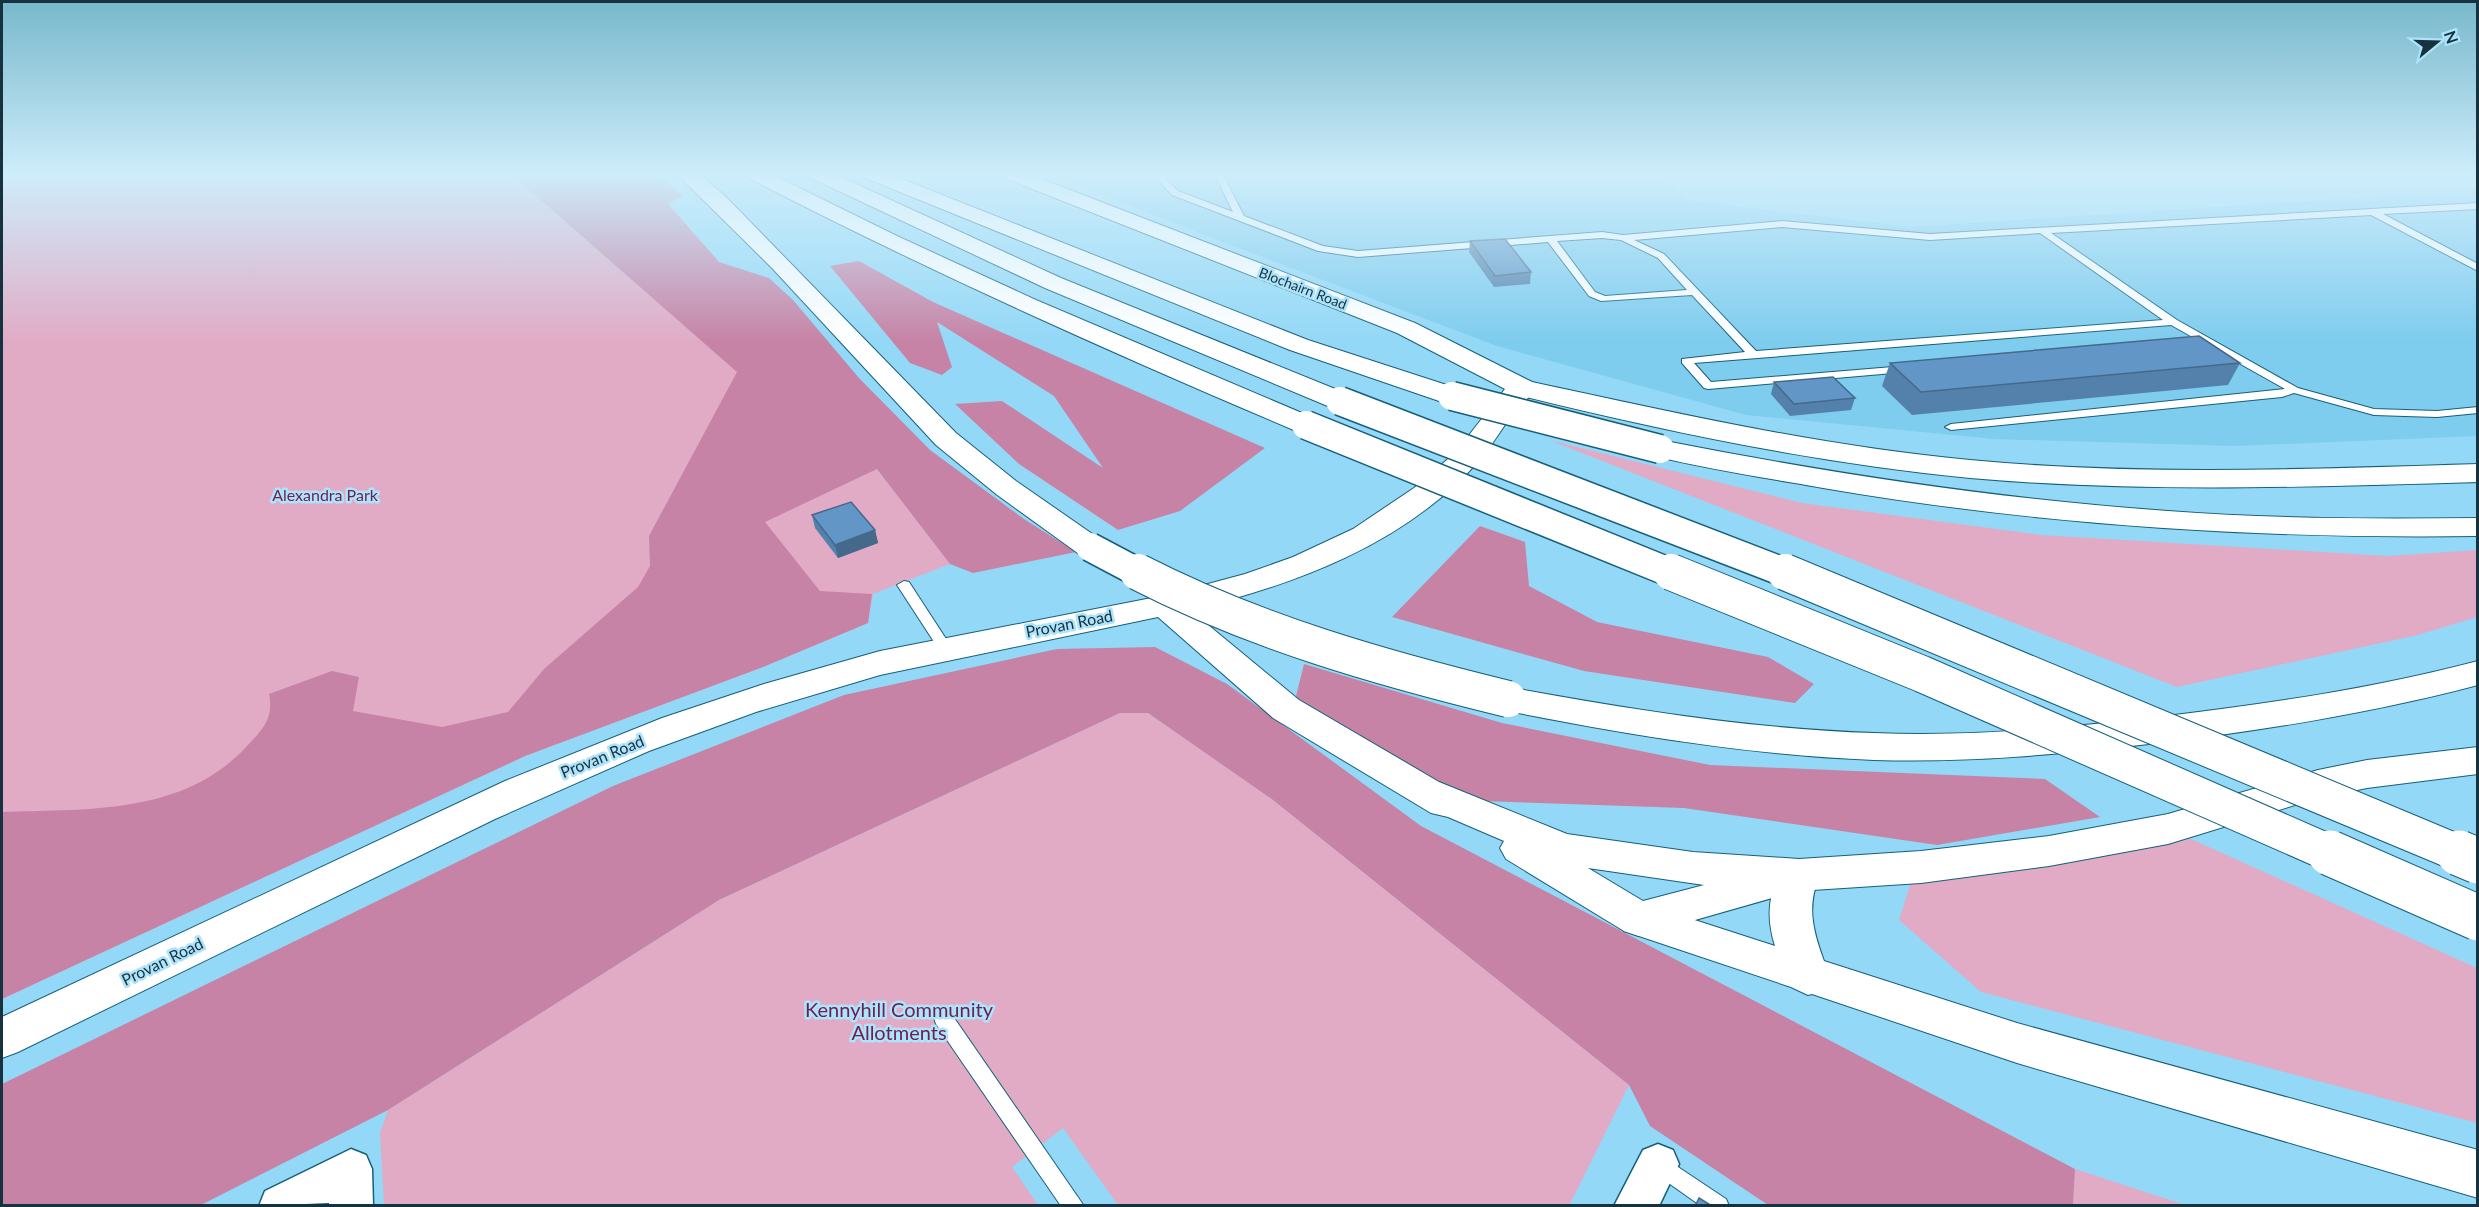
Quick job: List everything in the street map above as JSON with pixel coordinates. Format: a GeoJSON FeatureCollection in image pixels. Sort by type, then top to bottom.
{"type":"FeatureCollection","features":[{"type":"Feature","properties":{"kind":"main road"},"geometry":{"type":"LineString","coordinates":[[747,229],[771,251],[929,422],[986,473],[1090,547],[1167,589],[1267,631],[1392,671],[1508,699],[1617,721],[1702,734],[1890,746],[1997,746],[2197,726],[2323,708],[2439,684],[2478,673]]}},
{"type":"Feature","properties":{"kind":"main road"},"geometry":{"type":"LineString","coordinates":[[866,229],[1103,340],[1306,425],[1922,674],[2478,918]]}},
{"type":"Feature","properties":{"kind":"main road"},"geometry":{"type":"LineString","coordinates":[[937,229],[1053,283],[1340,400],[1803,579],[2478,861]]}},
{"type":"Feature","properties":{"kind":"main road"},"geometry":{"type":"LineString","coordinates":[[1010,229],[1288,341],[1452,396],[1660,449],[1856,486],[2086,514],[2311,528],[2478,527]]}},
{"type":"Feature","properties":{"kind":"main road","name":"Blochairn Road"},"geometry":{"type":"LineString","coordinates":[[1153,229],[1406,328],[1523,388],[1716,430],[1897,461],[1994,471],[2129,479],[2478,473]]}},
{"type":"Feature","properties":{"kind":"main road","name":"Provan Road"},"geometry":{"type":"LineString","coordinates":[[2,1038],[537,782],[670,729],[758,698],[945,648],[1163,604],[1242,585],[1302,565],[1350,544],[1419,498],[1466,458],[1513,396],[1523,388]]}},
{"type":"Feature","properties":{"kind":"main road"},"geometry":{"type":"LineString","coordinates":[[1163,604],[1286,709],[1639,919],[2017,1043],[2478,1174]]}},
{"type":"Feature","properties":{"kind":"main road"},"geometry":{"type":"LineString","coordinates":[[1427,792],[1560,848],[1627,860],[1693,868],[1798,875],[1921,867],[2049,851],[2168,829],[2318,784],[2367,774],[2478,760]]}},
{"type":"Feature","properties":{"kind":"main road"},"geometry":{"type":"LineString","coordinates":[[1639,919],[1798,875]]}},
{"type":"Feature","properties":{"kind":"main road"},"geometry":{"type":"LineString","coordinates":[[1798,875],[1789,891],[1789,909],[1792,930],[1808,976]]}},
{"type":"Feature","properties":{"kind":"street"},"geometry":{"type":"LineString","coordinates":[[1636,1206],[1658,1164]]}},
{"type":"Feature","properties":{"kind":"street"},"geometry":{"type":"LineString","coordinates":[[281,1206],[351,1188]]}},
{"type":"Feature","properties":{"kind":"lane"},"geometry":{"type":"LineString","coordinates":[[1269,229],[1321,249],[1358,254],[1602,235],[1623,238],[1722,229]]}},
{"type":"Feature","properties":{"kind":"lane"},"geometry":{"type":"LineString","coordinates":[[1843,229],[1930,237],[2052,229]]}},
{"type":"Feature","properties":{"kind":"lane"},"geometry":{"type":"LineString","coordinates":[[2405,229],[2478,268]]}},
{"type":"Feature","properties":{"kind":"lane"},"geometry":{"type":"LineString","coordinates":[[2041,230],[2173,322],[2294,390],[2374,412],[2437,414],[2478,410]]}},
{"type":"Feature","properties":{"kind":"lane"},"geometry":{"type":"LineString","coordinates":[[1623,238],[1661,256],[1753,354]]}},
{"type":"Feature","properties":{"kind":"lane"},"geometry":{"type":"LineString","coordinates":[[1551,239],[1592,294],[1604,299],[1695,292]]}},
{"type":"Feature","properties":{"kind":"lane"},"geometry":{"type":"LineString","coordinates":[[1923,367],[1708,386],[1686,361],[2173,322]]}},
{"type":"Feature","properties":{"kind":"lane"},"geometry":{"type":"LineString","coordinates":[[2185,345],[2209,343]]}},
{"type":"Feature","properties":{"kind":"lane"},"geometry":{"type":"LineString","coordinates":[[1951,427],[2282,394],[2294,390]]}},
{"type":"Feature","properties":{"kind":"lane"},"geometry":{"type":"LineString","coordinates":[[904,585],[945,648]]}},
{"type":"Feature","properties":{"kind":"lane"},"geometry":{"type":"LineString","coordinates":[[943,1017],[1074,1206]]}},
{"type":"Feature","properties":{"kind":"lane"},"geometry":{"type":"LineString","coordinates":[[1658,1164],[1719,1206]]}},
{"type":"Feature","properties":{"kind":"shaded area"},"geometry":{"type":"Polygon","coordinates":[[[574,229],[690,229],[719,262],[769,278],[793,300],[859,378],[930,450],[1024,519],[1076,552],[973,573],[950,564],[877,469],[765,522],[820,591],[872,594],[868,623],[763,667],[525,756],[2,999],[2,812],[101,808],[133,804],[194,785],[222,769],[258,734],[266,723],[270,710],[269,694],[332,671],[359,677],[353,711],[442,727],[508,712],[544,669],[638,587],[650,566],[649,536],[737,372],[574,229]]]}},
{"type":"Feature","properties":{"kind":"shaded area"},"geometry":{"type":"Polygon","coordinates":[[[1190,229],[2477,229],[2477,436],[2235,446],[1994,439],[1746,415],[1497,346],[1190,229]]]}},
{"type":"Feature","properties":{"kind":"shaded area"},"geometry":{"type":"Polygon","coordinates":[[[859,261],[933,302],[1265,448],[1180,511],[1118,530],[1019,464],[955,404],[1002,401],[1103,468],[1054,396],[937,322],[952,367],[942,375],[910,363],[830,266],[859,261]]]}},
{"type":"Feature","properties":{"kind":"shaded area"},"geometry":{"type":"Polygon","coordinates":[[[1480,526],[1525,542],[1529,586],[1597,622],[1768,657],[1814,684],[1795,703],[1584,671],[1392,617],[1480,526]]]}},
{"type":"Feature","properties":{"kind":"shaded area"},"geometry":{"type":"Polygon","coordinates":[[[1155,647],[1227,684],[1421,826],[2075,1169],[2073,1205],[1768,1205],[1650,1126],[1629,1085],[1273,800],[1148,713],[1120,713],[719,900],[388,1110],[201,1205],[2,1206],[2,1084],[613,786],[844,695],[1057,649],[1155,647]]]}},
{"type":"Feature","properties":{"kind":"shaded area"},"geometry":{"type":"Polygon","coordinates":[[[1304,664],[1502,723],[1710,765],[2045,779],[2100,817],[1937,845],[1684,808],[1454,800],[1295,700],[1304,664]]]}},
{"type":"Feature","properties":{"kind":"green space","name":"Alexandra Park"},"geometry":{"type":"Polygon","coordinates":[[[2,229],[690,229],[719,262],[950,564],[873,594],[868,623],[763,667],[525,756],[2,999],[2,229]]]}},
{"type":"Feature","properties":{"kind":"green space"},"geometry":{"type":"Polygon","coordinates":[[[1549,440],[1802,503],[2042,535],[2388,556],[2477,550],[2477,617],[2418,635],[2177,687],[1549,440]]]}},
{"type":"Feature","properties":{"kind":"green space","name":"Kennyhill Community Allotments"},"geometry":{"type":"Polygon","coordinates":[[[1120,713],[1148,713],[1273,800],[1629,1085],[1569,1206],[1118,1205],[1063,1128],[1012,1167],[1038,1205],[384,1205],[380,1133],[388,1110],[719,900],[1120,713]]]}},
{"type":"Feature","properties":{"kind":"green space"},"geometry":{"type":"Polygon","coordinates":[[[2191,839],[2477,968],[2477,1123],[1981,992],[1899,920],[1911,882],[2191,839]]]}},
{"type":"Feature","properties":{"kind":"green space"},"geometry":{"type":"Polygon","coordinates":[[[2075,1169],[2185,1205],[2073,1205],[2075,1169]]]}},
{"type":"Feature","properties":{"kind":"building"},"geometry":{"type":"Polygon","coordinates":[[[1505,239],[1531,272],[1495,276],[1470,241],[1505,239]]]}},
{"type":"Feature","properties":{"kind":"building"},"geometry":{"type":"Polygon","coordinates":[[[2199,336],[2240,363],[1921,392],[1890,363],[2199,336]]]}},
{"type":"Feature","properties":{"kind":"building"},"geometry":{"type":"Polygon","coordinates":[[[1833,377],[1855,398],[1794,404],[1774,382],[1833,377]]]}},
{"type":"Feature","properties":{"kind":"building"},"geometry":{"type":"Polygon","coordinates":[[[851,502],[875,530],[835,545],[812,515],[851,502]]]}},
{"type":"Feature","properties":{"kind":"building"},"geometry":{"type":"Polygon","coordinates":[[[1699,1198],[1712,1206],[1695,1206],[1699,1198]]]}}]}
